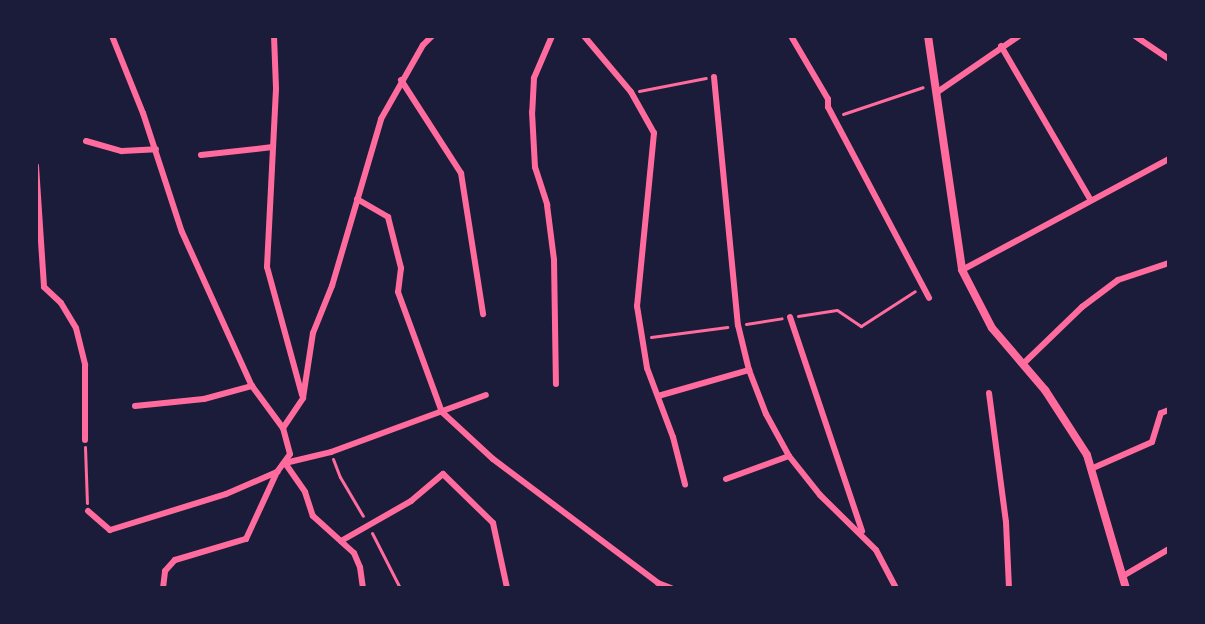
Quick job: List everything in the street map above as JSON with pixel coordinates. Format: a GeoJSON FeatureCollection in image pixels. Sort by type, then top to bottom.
{"type":"FeatureCollection","features":[{"type":"Feature","properties":{"kind":"street"},"geometry":{"type":"LineString","coordinates":[[112,36],[156,149],[182,232],[252,386],[283,428],[290,454],[277,472],[246,539],[175,560],[165,571],[163,588]]}},
{"type":"Feature","properties":{"kind":"street"},"geometry":{"type":"LineString","coordinates":[[274,36],[267,267],[303,398]]}},
{"type":"Feature","properties":{"kind":"street"},"geometry":{"type":"LineString","coordinates":[[541,36],[546,43]]}},
{"type":"Feature","properties":{"kind":"street"},"geometry":{"type":"LineString","coordinates":[[552,36],[546,43],[534,78],[532,112],[535,167],[547,205],[554,260],[556,384]]}},
{"type":"Feature","properties":{"kind":"street"},"geometry":{"type":"LineString","coordinates":[[584,36],[631,92],[654,133],[637,306],[647,368],[685,484]]}},
{"type":"Feature","properties":{"kind":"street"},"geometry":{"type":"LineString","coordinates":[[791,36],[828,99],[833,117],[929,298]]}},
{"type":"Feature","properties":{"kind":"street"},"geometry":{"type":"LineString","coordinates":[[928,36],[962,270],[992,328],[1045,390],[1093,468],[1126,588]]}},
{"type":"Feature","properties":{"kind":"street"},"geometry":{"type":"LineString","coordinates":[[936,88],[1019,36]]}},
{"type":"Feature","properties":{"kind":"street"},"geometry":{"type":"LineString","coordinates":[[1135,36],[1167,59],[1169,67]]}},
{"type":"Feature","properties":{"kind":"street"},"geometry":{"type":"LineString","coordinates":[[283,428],[303,398],[313,333],[332,286],[381,119],[401,80],[429,37]]}},
{"type":"Feature","properties":{"kind":"street"},"geometry":{"type":"LineString","coordinates":[[1001,46],[1090,199]]}},
{"type":"Feature","properties":{"kind":"street"},"geometry":{"type":"LineString","coordinates":[[714,77],[738,325],[749,370],[766,414],[789,456],[820,495],[876,550],[896,588]]}},
{"type":"Feature","properties":{"kind":"street"},"geometry":{"type":"LineString","coordinates":[[401,80],[461,173],[483,314]]}},
{"type":"Feature","properties":{"kind":"street"},"geometry":{"type":"LineString","coordinates":[[86,141],[122,151],[156,149]]}},
{"type":"Feature","properties":{"kind":"street"},"geometry":{"type":"LineString","coordinates":[[201,155],[273,147]]}},
{"type":"Feature","properties":{"kind":"street"},"geometry":{"type":"LineString","coordinates":[[962,270],[1169,159]]}},
{"type":"Feature","properties":{"kind":"street"},"geometry":{"type":"LineString","coordinates":[[36,166],[44,287],[61,303],[76,328],[85,365],[85,440]]}},
{"type":"Feature","properties":{"kind":"street"},"geometry":{"type":"LineString","coordinates":[[357,199],[388,217],[401,268],[398,292],[442,412],[493,459],[658,583],[671,588]]}},
{"type":"Feature","properties":{"kind":"street"},"geometry":{"type":"LineString","coordinates":[[1024,363],[1082,307],[1118,280],[1169,263]]}},
{"type":"Feature","properties":{"kind":"street"},"geometry":{"type":"LineString","coordinates":[[790,317],[863,535]]}},
{"type":"Feature","properties":{"kind":"street"},"geometry":{"type":"LineString","coordinates":[[658,396],[749,370]]}},
{"type":"Feature","properties":{"kind":"street"},"geometry":{"type":"LineString","coordinates":[[135,406],[204,399],[252,386]]}},
{"type":"Feature","properties":{"kind":"street"},"geometry":{"type":"LineString","coordinates":[[989,393],[1006,522],[1009,588]]}},
{"type":"Feature","properties":{"kind":"street"},"geometry":{"type":"LineString","coordinates":[[285,463],[331,452],[486,395]]}},
{"type":"Feature","properties":{"kind":"street"},"geometry":{"type":"LineString","coordinates":[[1093,468],[1152,442],[1161,413],[1169,410]]}},
{"type":"Feature","properties":{"kind":"street"},"geometry":{"type":"LineString","coordinates":[[726,479],[789,456]]}},
{"type":"Feature","properties":{"kind":"street"},"geometry":{"type":"LineString","coordinates":[[285,463],[305,492],[313,516],[354,553],[363,588]]}},
{"type":"Feature","properties":{"kind":"street"},"geometry":{"type":"LineString","coordinates":[[88,511],[110,530],[226,494],[277,472]]}},
{"type":"Feature","properties":{"kind":"street"},"geometry":{"type":"LineString","coordinates":[[341,541],[411,501],[443,474],[493,523],[507,588]]}},
{"type":"Feature","properties":{"kind":"street"},"geometry":{"type":"LineString","coordinates":[[1123,576],[1169,549]]}},
{"type":"Feature","properties":{"kind":"path"},"geometry":{"type":"LineString","coordinates":[[631,92],[714,77]]}},
{"type":"Feature","properties":{"kind":"path"},"geometry":{"type":"LineString","coordinates":[[833,117],[936,88]]}},
{"type":"Feature","properties":{"kind":"path"},"geometry":{"type":"LineString","coordinates":[[642,338],[837,310],[861,326],[921,287]]}},
{"type":"Feature","properties":{"kind":"path"},"geometry":{"type":"LineString","coordinates":[[85,440],[88,511]]}}]}
